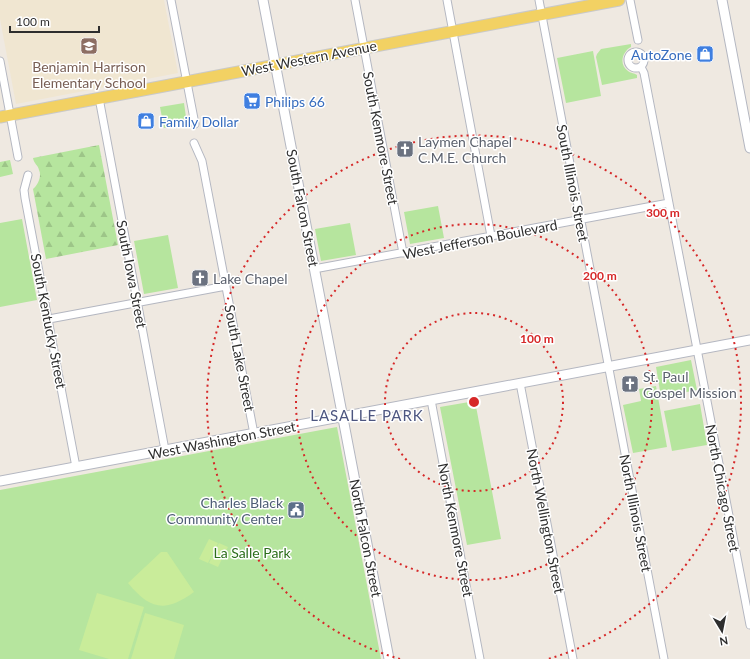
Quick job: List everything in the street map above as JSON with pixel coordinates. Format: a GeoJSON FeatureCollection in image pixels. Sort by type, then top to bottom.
{"type":"FeatureCollection","features":[{"type":"Feature","properties":{"kind":"main road","name":"West Western Avenue"},"geometry":{"type":"LineString","coordinates":[[5,116],[619,0]]}},
{"type":"Feature","properties":{"kind":"street"},"geometry":{"type":"LineString","coordinates":[[171,0],[195,124]]}},
{"type":"Feature","properties":{"kind":"street","name":"South Falcon Street"},"geometry":{"type":"LineString","coordinates":[[263,0],[343,417]]}},
{"type":"Feature","properties":{"kind":"street","name":"South Kenmore Street"},"geometry":{"type":"LineString","coordinates":[[355,0],[403,253]]}},
{"type":"Feature","properties":{"kind":"street"},"geometry":{"type":"LineString","coordinates":[[447,0],[492,236]]}},
{"type":"Feature","properties":{"kind":"street","name":"South Illinois Street"},"geometry":{"type":"LineString","coordinates":[[539,0],[608,367]]}},
{"type":"Feature","properties":{"kind":"street"},"geometry":{"type":"LineString","coordinates":[[630,0],[638,40]]}},
{"type":"Feature","properties":{"kind":"street"},"geometry":{"type":"LineString","coordinates":[[722,0],[750,148]]}},
{"type":"Feature","properties":{"kind":"street"},"geometry":{"type":"LineString","coordinates":[[0,61],[5,116],[18,157]]}},
{"type":"Feature","properties":{"kind":"street","name":"North Chicago Street"},"geometry":{"type":"LineString","coordinates":[[641,67],[644,73],[750,625]]}},
{"type":"Feature","properties":{"kind":"street","name":"South Iowa Street"},"geometry":{"type":"LineString","coordinates":[[99,98],[165,450]]}},
{"type":"Feature","properties":{"kind":"street","name":"South Lake Street"},"geometry":{"type":"LineString","coordinates":[[194,143],[202,161],[254,434]]}},
{"type":"Feature","properties":{"kind":"street","name":"South Kentucky Street"},"geometry":{"type":"LineString","coordinates":[[28,175],[24,190],[25,198],[76,467]]}},
{"type":"Feature","properties":{"kind":"street","name":"West Jefferson Boulevard"},"geometry":{"type":"LineString","coordinates":[[314,269],[669,203]]}},
{"type":"Feature","properties":{"kind":"street"},"geometry":{"type":"LineString","coordinates":[[49,319],[226,286]]}},
{"type":"Feature","properties":{"kind":"street","name":"West Washington Street"},"geometry":{"type":"LineString","coordinates":[[0,481],[750,340]]}},
{"type":"Feature","properties":{"kind":"street","name":"North Illinois Street"},"geometry":{"type":"LineString","coordinates":[[608,367],[664,659]]}},
{"type":"Feature","properties":{"kind":"street","name":"North Wellington Street"},"geometry":{"type":"LineString","coordinates":[[520,383],[572,659]]}},
{"type":"Feature","properties":{"kind":"street","name":"North Kenmore Street"},"geometry":{"type":"LineString","coordinates":[[431,400],[480,659]]}},
{"type":"Feature","properties":{"kind":"street","name":"North Falcon Street"},"geometry":{"type":"LineString","coordinates":[[343,417],[389,659]]}},
{"type":"Feature","properties":{"kind":"shaded area","name":"Benjamin Harrison Elementary School"},"geometry":{"type":"Polygon","coordinates":[[[0,0],[164,0],[178,73],[16,104],[0,19],[0,0]]]}},
{"type":"Feature","properties":{"kind":"green space"},"geometry":{"type":"Polygon","coordinates":[[[631,44],[631,47],[626,51],[622,61],[625,68],[629,72],[637,75],[637,78],[602,85],[596,57],[597,54],[601,49],[631,44]]]}},
{"type":"Feature","properties":{"kind":"green space"},"geometry":{"type":"Polygon","coordinates":[[[593,51],[601,96],[566,103],[557,58],[593,51]]]}},
{"type":"Feature","properties":{"kind":"green space"},"geometry":{"type":"Polygon","coordinates":[[[184,103],[187,124],[164,128],[160,107],[184,103]]]}},
{"type":"Feature","properties":{"kind":"green space"},"geometry":{"type":"Polygon","coordinates":[[[99,145],[118,245],[46,259],[33,189],[39,180],[40,172],[33,158],[99,145]]]}},
{"type":"Feature","properties":{"kind":"green space"},"geometry":{"type":"Polygon","coordinates":[[[10,160],[13,174],[0,177],[0,162],[10,160]]]}},
{"type":"Feature","properties":{"kind":"green space"},"geometry":{"type":"Polygon","coordinates":[[[438,206],[444,238],[410,244],[404,212],[438,206]]]}},
{"type":"Feature","properties":{"kind":"green space"},"geometry":{"type":"Polygon","coordinates":[[[22,219],[37,300],[0,307],[0,223],[22,219]]]}},
{"type":"Feature","properties":{"kind":"green space"},"geometry":{"type":"Polygon","coordinates":[[[350,223],[356,255],[321,261],[315,229],[350,223]]]}},
{"type":"Feature","properties":{"kind":"green space"},"geometry":{"type":"Polygon","coordinates":[[[168,235],[178,288],[144,294],[134,241],[168,235]]]}},
{"type":"Feature","properties":{"kind":"green space"},"geometry":{"type":"Polygon","coordinates":[[[691,360],[697,390],[661,397],[656,367],[691,360]]]}},
{"type":"Feature","properties":{"kind":"green space"},"geometry":{"type":"Polygon","coordinates":[[[656,386],[667,447],[633,453],[623,405],[641,401],[639,389],[656,386]]]}},
{"type":"Feature","properties":{"kind":"green space"},"geometry":{"type":"Polygon","coordinates":[[[475,401],[501,539],[467,545],[440,407],[475,401]]]}},
{"type":"Feature","properties":{"kind":"green space"},"geometry":{"type":"Polygon","coordinates":[[[700,404],[707,445],[672,451],[664,411],[700,404]]]}},
{"type":"Feature","properties":{"kind":"green space","name":"La Salle Park"},"geometry":{"type":"Polygon","coordinates":[[[337,427],[381,659],[0,659],[0,490],[337,427]]]}},
{"type":"Feature","properties":{"kind":"green space"},"geometry":{"type":"Polygon","coordinates":[[[209,539],[218,543],[208,563],[199,559],[209,539]]]}},
{"type":"Feature","properties":{"kind":"green space"},"geometry":{"type":"Polygon","coordinates":[[[219,543],[228,547],[218,567],[209,563],[219,543]]]}},
{"type":"Feature","properties":{"kind":"green space"},"geometry":{"type":"Polygon","coordinates":[[[161,552],[167,552],[194,592],[175,603],[159,606],[144,599],[128,583],[161,552]]]}},
{"type":"Feature","properties":{"kind":"green space"},"geometry":{"type":"Polygon","coordinates":[[[97,593],[144,607],[128,659],[109,659],[79,650],[97,593]]]}},
{"type":"Feature","properties":{"kind":"green space"},"geometry":{"type":"Polygon","coordinates":[[[145,613],[184,625],[174,659],[131,659],[145,613]]]}},
{"type":"Feature","properties":{"kind":"place","name":"Benjamin Harrison Elementary School"},"geometry":{"type":"Point","coordinates":[89,46]}},
{"type":"Feature","properties":{"kind":"place","name":"AutoZone"},"geometry":{"type":"Point","coordinates":[705,54]}},
{"type":"Feature","properties":{"kind":"place","name":"Philips 66"},"geometry":{"type":"Point","coordinates":[252,101]}},
{"type":"Feature","properties":{"kind":"place","name":"Family Dollar"},"geometry":{"type":"Point","coordinates":[146,121]}},
{"type":"Feature","properties":{"kind":"place","name":"Laymen Chapel C.M.E. Church"},"geometry":{"type":"Point","coordinates":[405,149]}},
{"type":"Feature","properties":{"kind":"place","name":"Lake Chapel"},"geometry":{"type":"Point","coordinates":[200,278]}},
{"type":"Feature","properties":{"kind":"place","name":"St. Paul Gospel Mission"},"geometry":{"type":"Point","coordinates":[630,384]}},
{"type":"Feature","properties":{"kind":"place","name":"Charles Black Community Center"},"geometry":{"type":"Point","coordinates":[296,510]}},
{"type":"Feature","properties":{"kind":"district","name":"LASALLE PARK"},"geometry":{"type":"Point","coordinates":[367,415]}}]}
